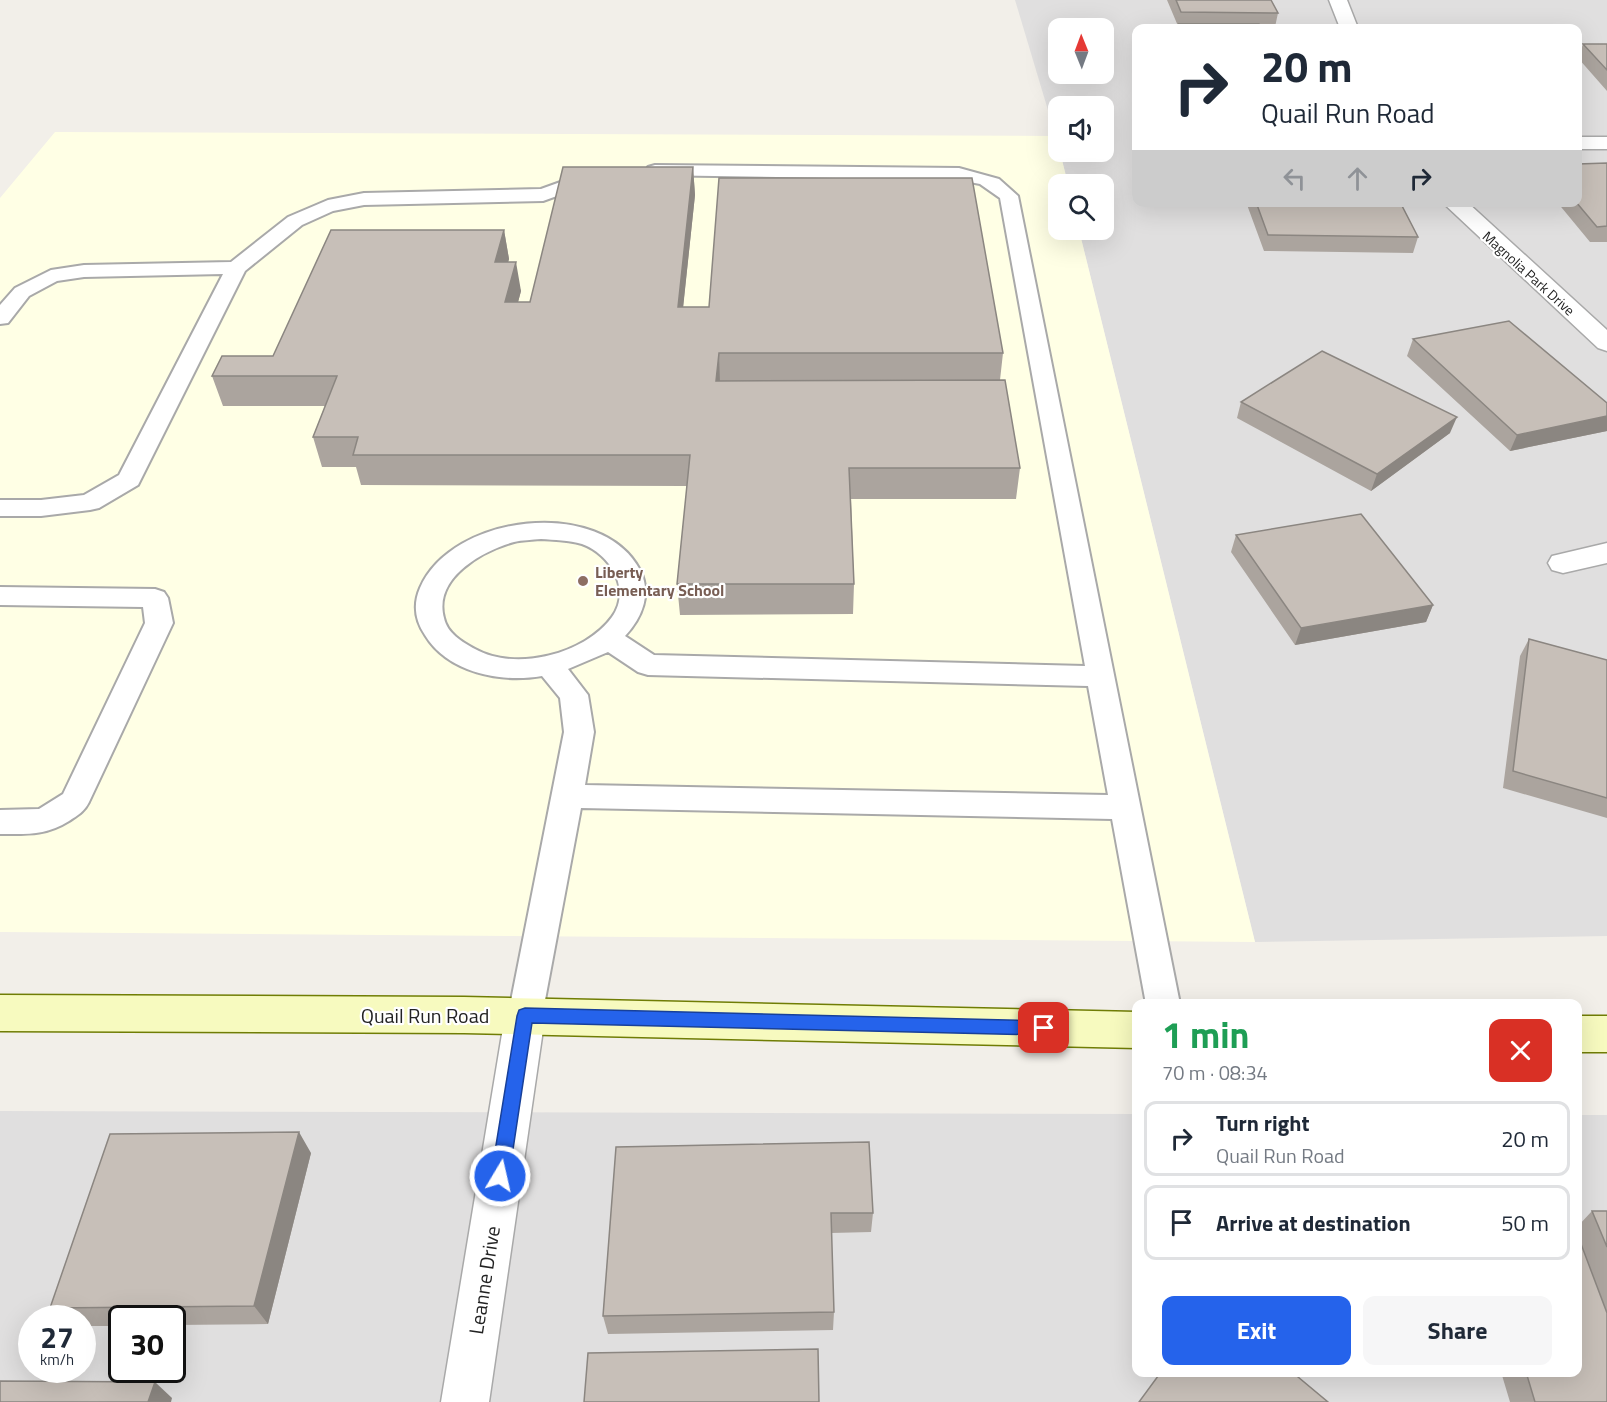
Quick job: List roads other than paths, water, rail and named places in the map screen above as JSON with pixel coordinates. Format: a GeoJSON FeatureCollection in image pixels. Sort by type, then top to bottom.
{"type":"FeatureCollection","features":[{"type":"Feature","properties":{"kind":"street"},"geometry":{"type":"LineString","coordinates":[[1338,0],[1347,24]]}},
{"type":"Feature","properties":{"kind":"street"},"geometry":{"type":"LineString","coordinates":[[1582,143],[1607,143]]}},
{"type":"Feature","properties":{"kind":"street","name":"Magnolia Park Drive"},"geometry":{"type":"LineString","coordinates":[[1458,207],[1607,343]]}},
{"type":"Feature","properties":{"kind":"street"},"geometry":{"type":"LineString","coordinates":[[1563,563],[1607,553]]}},
{"type":"Feature","properties":{"kind":"street","name":"Quail Run Road"},"geometry":{"type":"LineString","coordinates":[[0,1013],[525,1016],[1132,1030]]}},
{"type":"Feature","properties":{"kind":"street","name":"Leanne Drive"},"geometry":{"type":"LineString","coordinates":[[465,1402],[525,1016]]}},
{"type":"Feature","properties":{"kind":"street"},"geometry":{"type":"LineString","coordinates":[[1582,1034],[1607,1034]]}},
{"type":"Feature","properties":{"kind":"lane"},"geometry":{"type":"LineString","coordinates":[[0,508],[41,508],[90,502],[129,480],[236,268],[295,221],[328,206],[364,199],[543,195],[594,176],[623,171],[979,176],[997,184],[1009,196],[1162,999]]}},
{"type":"Feature","properties":{"kind":"lane"},"geometry":{"type":"LineString","coordinates":[[0,318],[22,292],[51,276],[84,271],[236,268]]}},
{"type":"Feature","properties":{"kind":"lane"},"geometry":{"type":"LineString","coordinates":[[541,531],[572,533],[598,542],[618,556],[630,575],[633,596],[626,618],[608,638],[581,654],[549,665],[515,669],[482,664],[454,651],[435,632],[429,609],[430,601],[434,586],[451,564],[477,547],[507,535],[541,531]]}},
{"type":"Feature","properties":{"kind":"lane"},"geometry":{"type":"LineString","coordinates":[[0,596],[155,598],[159,623],[74,802],[44,821],[0,822]]}},
{"type":"Feature","properties":{"kind":"lane"},"geometry":{"type":"LineString","coordinates":[[608,638],[648,665],[1100,676]]}},
{"type":"Feature","properties":{"kind":"lane"},"geometry":{"type":"LineString","coordinates":[[525,1016],[579,732],[574,695],[549,665]]}},
{"type":"Feature","properties":{"kind":"lane"},"geometry":{"type":"LineString","coordinates":[[568,796],[1124,807]]}},
{"type":"Feature","properties":{"kind":"place","name":"Liberty Elementary School"},"geometry":{"type":"Point","coordinates":[583,581]}}]}
